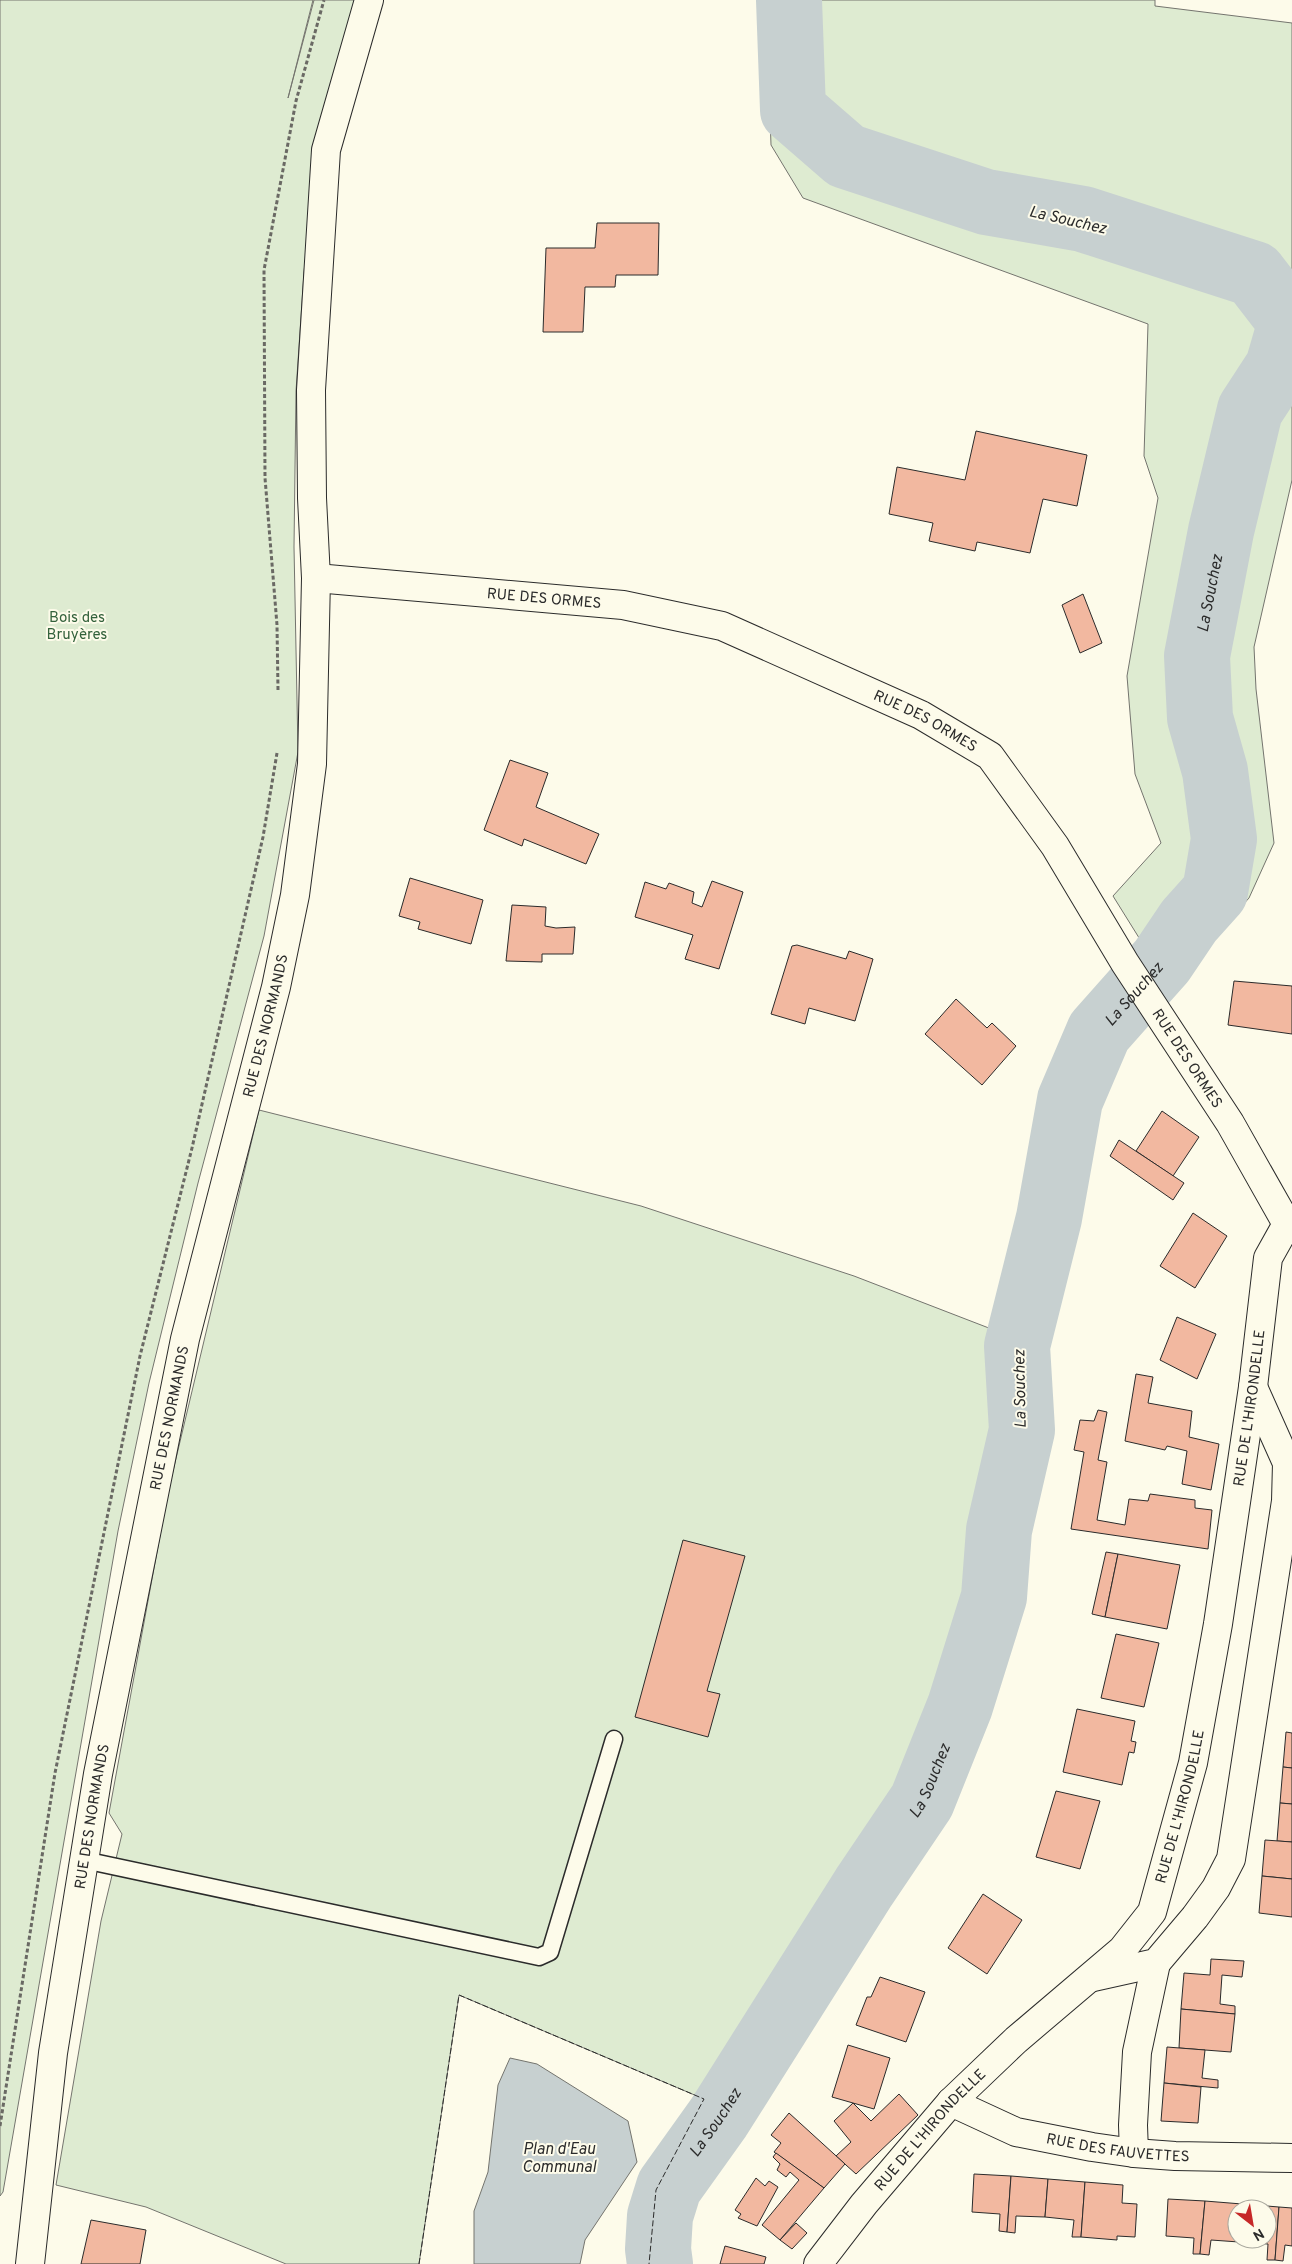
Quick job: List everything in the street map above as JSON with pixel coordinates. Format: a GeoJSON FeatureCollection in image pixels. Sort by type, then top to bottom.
{"type":"FeatureCollection","features":[{"type":"Feature","properties":{"kind":"street","name":"RUE DES NORMANDS"},"geometry":{"type":"LineString","coordinates":[[30,2264],[53,2053],[100,1765],[185,1339],[276,987],[295,895],[312,764],[316,578],[312,498],[311,390],[326,150],[369,0]]}},
{"type":"Feature","properties":{"kind":"street","name":"RUE DES ORMES"},"geometry":{"type":"LineString","coordinates":[[316,578],[623,605],[722,626],[921,716],[990,756],[1055,846],[1124,963],[1230,1124],[1290,1225]]}},
{"type":"Feature","properties":{"kind":"street","name":"RUE DE L'HIRONDELLE"},"geometry":{"type":"LineString","coordinates":[[818,2264],[864,2204],[951,2102],[1016,2040],[1122,1950],[1152,1912],[1193,1763],[1218,1624],[1253,1387],[1268,1258],[1290,1225]]}},
{"type":"Feature","properties":{"kind":"street"},"geometry":{"type":"LineString","coordinates":[[1134,2153],[1133,2125],[1137,2052],[1156,1963],[1195,1917],[1216,1888],[1231,1859],[1286,1502],[1287,1462],[1253,1387]]}},
{"type":"Feature","properties":{"kind":"street"},"geometry":{"type":"LineString","coordinates":[[1089,1978],[1156,1963]]}},
{"type":"Feature","properties":{"kind":"street","name":"RUE DES FAUVETTES"},"geometry":{"type":"LineString","coordinates":[[951,2102],[1016,2132],[1134,2153],[1292,2158]]}},
{"type":"Feature","properties":{"kind":"lane"},"geometry":{"type":"LineString","coordinates":[[84,1860],[539,1957],[550,1952],[614,1739]]}},
{"type":"Feature","properties":{"kind":"path"},"geometry":{"type":"LineString","coordinates":[[278,692],[276,625],[265,478],[264,270],[296,101],[324,0]]}},
{"type":"Feature","properties":{"kind":"path"},"geometry":{"type":"LineString","coordinates":[[0,2126],[57,1764],[140,1356],[192,1148],[256,866],[277,750]]}},
{"type":"Feature","properties":{"kind":"green space","name":"Bois des Bruyères"},"geometry":{"type":"Polygon","coordinates":[[[0,0],[313,0],[288,98],[314,0],[355,0],[321,126],[304,272],[296,391],[294,547],[298,752],[264,936],[198,1183],[149,1383],[118,1531],[3,2192],[0,2196],[0,0]]]}},
{"type":"Feature","properties":{"kind":"green space"},"geometry":{"type":"Polygon","coordinates":[[[766,0],[1155,0],[1155,6],[1292,23],[1292,480],[1254,647],[1256,689],[1274,843],[1249,898],[1172,984],[1146,949],[1113,896],[1161,843],[1135,774],[1127,676],[1158,498],[1144,456],[1148,324],[803,198],[771,145],[766,0]]]}},
{"type":"Feature","properties":{"kind":"green space"},"geometry":{"type":"Polygon","coordinates":[[[259,1110],[641,1206],[854,1276],[994,1330],[1011,1347],[1010,1427],[992,1526],[984,1596],[936,1731],[835,1880],[794,1951],[771,1997],[704,2099],[459,1995],[419,2264],[286,2264],[146,2207],[56,2185],[101,1921],[122,1834],[109,1813],[168,1492],[259,1110]]]}},
{"type":"Feature","properties":{"kind":"water","name":"Plan d'Eau Communal"},"geometry":{"type":"Polygon","coordinates":[[[510,2058],[537,2064],[628,2121],[637,2162],[585,2240],[580,2264],[474,2264],[474,2211],[488,2172],[498,2085],[510,2058]]]}},
{"type":"Feature","properties":{"kind":"building"},"geometry":{"type":"Polygon","coordinates":[[[597,223],[659,223],[658,275],[616,275],[615,287],[585,287],[583,332],[543,332],[546,248],[595,248],[597,223]]]}},
{"type":"Feature","properties":{"kind":"building"},"geometry":{"type":"Polygon","coordinates":[[[976,431],[1087,455],[1077,506],[1043,499],[1030,553],[977,542],[975,551],[929,541],[933,523],[889,514],[897,467],[965,480],[976,431]]]}},
{"type":"Feature","properties":{"kind":"building"},"geometry":{"type":"Polygon","coordinates":[[[1083,594],[1102,643],[1080,653],[1062,605],[1083,594]]]}},
{"type":"Feature","properties":{"kind":"building"},"geometry":{"type":"Polygon","coordinates":[[[510,760],[548,773],[536,807],[599,834],[586,864],[524,839],[522,846],[484,830],[510,760]]]}},
{"type":"Feature","properties":{"kind":"building"},"geometry":{"type":"Polygon","coordinates":[[[410,878],[483,900],[471,944],[418,929],[420,922],[399,916],[410,878]]]}},
{"type":"Feature","properties":{"kind":"building"},"geometry":{"type":"Polygon","coordinates":[[[712,881],[743,892],[719,969],[685,959],[693,935],[635,917],[645,882],[666,889],[669,883],[694,892],[692,903],[702,907],[712,881]]]}},
{"type":"Feature","properties":{"kind":"building"},"geometry":{"type":"Polygon","coordinates":[[[512,905],[546,907],[545,926],[556,928],[575,927],[573,954],[542,954],[542,962],[506,961],[512,905]]]}},
{"type":"Feature","properties":{"kind":"building"},"geometry":{"type":"Polygon","coordinates":[[[797,945],[846,959],[849,951],[873,959],[855,1021],[809,1008],[805,1024],[771,1014],[792,946],[797,945]]]}},
{"type":"Feature","properties":{"kind":"building"},"geometry":{"type":"Polygon","coordinates":[[[1234,981],[1292,986],[1292,1034],[1228,1025],[1234,981]]]}},
{"type":"Feature","properties":{"kind":"building"},"geometry":{"type":"Polygon","coordinates":[[[956,999],[987,1028],[992,1023],[1016,1046],[982,1085],[925,1034],[956,999]]]}},
{"type":"Feature","properties":{"kind":"building"},"geometry":{"type":"Polygon","coordinates":[[[1162,1111],[1199,1137],[1173,1176],[1136,1151],[1162,1111]]]}},
{"type":"Feature","properties":{"kind":"building"},"geometry":{"type":"Polygon","coordinates":[[[1119,1140],[1184,1183],[1173,1200],[1110,1156],[1119,1140]]]}},
{"type":"Feature","properties":{"kind":"building"},"geometry":{"type":"Polygon","coordinates":[[[1193,1213],[1227,1236],[1195,1288],[1160,1266],[1193,1213]]]}},
{"type":"Feature","properties":{"kind":"building"},"geometry":{"type":"Polygon","coordinates":[[[1177,1317],[1216,1334],[1197,1379],[1160,1360],[1177,1317]]]}},
{"type":"Feature","properties":{"kind":"building"},"geometry":{"type":"Polygon","coordinates":[[[1136,1374],[1153,1377],[1148,1403],[1192,1411],[1189,1437],[1219,1444],[1211,1490],[1182,1484],[1187,1451],[1167,1446],[1165,1450],[1125,1441],[1136,1374]]]}},
{"type":"Feature","properties":{"kind":"building"},"geometry":{"type":"Polygon","coordinates":[[[1098,1410],[1107,1412],[1098,1460],[1107,1462],[1097,1520],[1125,1525],[1129,1499],[1148,1501],[1150,1494],[1195,1500],[1195,1508],[1212,1510],[1208,1549],[1071,1529],[1084,1452],[1074,1450],[1080,1420],[1094,1421],[1098,1410]]]}},
{"type":"Feature","properties":{"kind":"building"},"geometry":{"type":"Polygon","coordinates":[[[683,1540],[745,1556],[707,1691],[720,1694],[708,1737],[635,1717],[683,1540]]]}},
{"type":"Feature","properties":{"kind":"building"},"geometry":{"type":"Polygon","coordinates":[[[1106,1552],[1118,1554],[1105,1617],[1092,1614],[1106,1552]]]}},
{"type":"Feature","properties":{"kind":"building"},"geometry":{"type":"Polygon","coordinates":[[[1118,1554],[1180,1565],[1167,1629],[1105,1617],[1118,1554]]]}},
{"type":"Feature","properties":{"kind":"building"},"geometry":{"type":"Polygon","coordinates":[[[1116,1634],[1159,1643],[1144,1707],[1101,1698],[1116,1634]]]}},
{"type":"Feature","properties":{"kind":"building"},"geometry":{"type":"Polygon","coordinates":[[[1077,1709],[1135,1721],[1131,1741],[1136,1742],[1134,1753],[1129,1752],[1122,1785],[1063,1772],[1077,1709]]]}},
{"type":"Feature","properties":{"kind":"building"},"geometry":{"type":"Polygon","coordinates":[[[1286,1732],[1292,1733],[1292,1768],[1283,1767],[1286,1732]]]}},
{"type":"Feature","properties":{"kind":"building"},"geometry":{"type":"Polygon","coordinates":[[[1283,1767],[1292,1768],[1292,1804],[1280,1803],[1283,1767]]]}},
{"type":"Feature","properties":{"kind":"building"},"geometry":{"type":"Polygon","coordinates":[[[1056,1791],[1100,1801],[1080,1869],[1036,1857],[1056,1791]]]}},
{"type":"Feature","properties":{"kind":"building"},"geometry":{"type":"Polygon","coordinates":[[[1280,1803],[1292,1804],[1292,1842],[1277,1841],[1280,1803]]]}},
{"type":"Feature","properties":{"kind":"building"},"geometry":{"type":"Polygon","coordinates":[[[1265,1840],[1292,1842],[1292,1879],[1262,1876],[1265,1840]]]}},
{"type":"Feature","properties":{"kind":"building"},"geometry":{"type":"Polygon","coordinates":[[[1262,1876],[1292,1879],[1292,1917],[1259,1913],[1262,1876]]]}},
{"type":"Feature","properties":{"kind":"building"},"geometry":{"type":"Polygon","coordinates":[[[983,1894],[1022,1920],[987,1974],[948,1948],[983,1894]]]}},
{"type":"Feature","properties":{"kind":"building"},"geometry":{"type":"Polygon","coordinates":[[[1211,1959],[1244,1961],[1242,1977],[1222,1975],[1220,2004],[1235,2006],[1235,2014],[1181,2009],[1184,1973],[1210,1975],[1211,1959]]]}},
{"type":"Feature","properties":{"kind":"building"},"geometry":{"type":"Polygon","coordinates":[[[880,1977],[925,1992],[906,2042],[856,2025],[867,1997],[871,1997],[880,1977]]]}},
{"type":"Feature","properties":{"kind":"building"},"geometry":{"type":"Polygon","coordinates":[[[1181,2009],[1235,2014],[1231,2052],[1179,2048],[1181,2009]]]}},
{"type":"Feature","properties":{"kind":"building"},"geometry":{"type":"Polygon","coordinates":[[[848,2045],[890,2058],[874,2109],[832,2097],[848,2045]]]}},
{"type":"Feature","properties":{"kind":"building"},"geometry":{"type":"Polygon","coordinates":[[[1167,2047],[1205,2050],[1202,2078],[1218,2080],[1218,2088],[1164,2083],[1167,2047]]]}},
{"type":"Feature","properties":{"kind":"building"},"geometry":{"type":"Polygon","coordinates":[[[1164,2083],[1201,2087],[1198,2123],[1161,2121],[1164,2083]]]}},
{"type":"Feature","properties":{"kind":"building"},"geometry":{"type":"Polygon","coordinates":[[[899,2094],[918,2115],[856,2174],[836,2156],[851,2142],[834,2121],[853,2103],[871,2121],[899,2094]]]}},
{"type":"Feature","properties":{"kind":"building"},"geometry":{"type":"Polygon","coordinates":[[[789,2113],[845,2164],[824,2188],[774,2152],[781,2143],[771,2135],[789,2113]]]}},
{"type":"Feature","properties":{"kind":"building"},"geometry":{"type":"Polygon","coordinates":[[[776,2153],[824,2188],[780,2240],[762,2225],[799,2180],[790,2172],[786,2177],[777,2170],[780,2164],[773,2157],[776,2153]]]}},
{"type":"Feature","properties":{"kind":"building"},"geometry":{"type":"Polygon","coordinates":[[[974,2174],[1011,2176],[1007,2232],[999,2231],[1000,2214],[972,2212],[974,2174]]]}},
{"type":"Feature","properties":{"kind":"building"},"geometry":{"type":"Polygon","coordinates":[[[1011,2176],[1048,2179],[1045,2217],[1016,2216],[1015,2233],[1007,2232],[1011,2176]]]}},
{"type":"Feature","properties":{"kind":"building"},"geometry":{"type":"Polygon","coordinates":[[[756,2178],[765,2186],[769,2181],[778,2187],[757,2226],[738,2218],[741,2214],[735,2210],[756,2178]]]}},
{"type":"Feature","properties":{"kind":"building"},"geometry":{"type":"Polygon","coordinates":[[[1048,2179],[1085,2182],[1081,2237],[1072,2237],[1074,2220],[1045,2217],[1048,2179]]]}},
{"type":"Feature","properties":{"kind":"building"},"geometry":{"type":"Polygon","coordinates":[[[1085,2182],[1123,2185],[1122,2203],[1137,2204],[1135,2237],[1117,2236],[1117,2240],[1081,2237],[1085,2182]]]}},
{"type":"Feature","properties":{"kind":"building"},"geometry":{"type":"Polygon","coordinates":[[[1168,2199],[1205,2201],[1200,2254],[1193,2254],[1194,2238],[1166,2236],[1168,2199]]]}},
{"type":"Feature","properties":{"kind":"building"},"geometry":{"type":"Polygon","coordinates":[[[1205,2201],[1227,2203],[1227,2241],[1211,2240],[1209,2255],[1200,2254],[1205,2201]]]}},
{"type":"Feature","properties":{"kind":"building"},"geometry":{"type":"Polygon","coordinates":[[[1277,2207],[1279,2207],[1277,2234],[1277,2207]]]}},
{"type":"Feature","properties":{"kind":"building"},"geometry":{"type":"Polygon","coordinates":[[[1279,2207],[1292,2208],[1292,2246],[1285,2245],[1283,2261],[1275,2260],[1279,2207]]]}},
{"type":"Feature","properties":{"kind":"building"},"geometry":{"type":"Polygon","coordinates":[[[91,2220],[146,2230],[140,2264],[81,2264],[91,2220]]]}},
{"type":"Feature","properties":{"kind":"building"},"geometry":{"type":"Polygon","coordinates":[[[796,2223],[807,2233],[792,2249],[780,2240],[796,2223]]]}},
{"type":"Feature","properties":{"kind":"building"},"geometry":{"type":"Polygon","coordinates":[[[725,2246],[766,2257],[764,2264],[720,2264],[725,2246]]]}},
{"type":"Feature","properties":{"kind":"building"},"geometry":{"type":"Polygon","coordinates":[[[1268,2249],[1276,2249],[1275,2260],[1267,2260],[1268,2249]]]}},
{"type":"Feature","properties":{"kind":"waterway","name":"La Souchez"},"geometry":{"type":"LineString","coordinates":[[660,2264],[658,2249],[660,2216],[669,2187],[719,2117],[864,1887],[922,1801],[960,1706],[994,1597],[999,1530],[1022,1430],[1017,1346],[1049,1218],[1070,1100],[1099,1032],[1162,961],[1189,921],[1215,892],[1224,839],[1215,771],[1200,718],[1197,656],[1221,531],[1250,410],[1278,367],[1291,322],[1254,274],[1083,219],[986,202],[846,156],[793,110],[789,0]]}},
{"type":"Feature","properties":{"kind":"fence"},"geometry":{"type":"LineString","coordinates":[[419,2264],[459,1995],[704,2099],[656,2190],[649,2264]]}}]}
